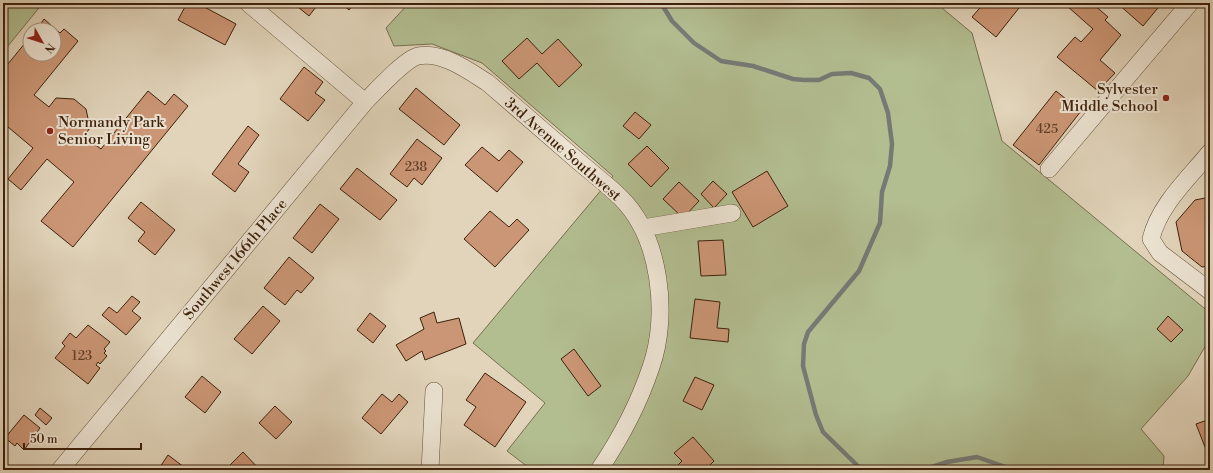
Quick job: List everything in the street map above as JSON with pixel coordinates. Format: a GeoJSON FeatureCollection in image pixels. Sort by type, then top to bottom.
{"type":"FeatureCollection","features":[{"type":"Feature","properties":{"kind":"street"},"geometry":{"type":"LineString","coordinates":[[248,3],[365,102]]}},
{"type":"Feature","properties":{"kind":"street"},"geometry":{"type":"LineString","coordinates":[[1049,169],[1190,3]]}},
{"type":"Feature","properties":{"kind":"street","name":"3rd Avenue Southwest"},"geometry":{"type":"LineString","coordinates":[[417,56],[430,55],[448,60],[488,84],[622,199],[643,228],[651,248],[659,290],[659,331],[652,366],[634,408],[599,470]]}},
{"type":"Feature","properties":{"kind":"street","name":"Southwest 166th Place"},"geometry":{"type":"LineString","coordinates":[[60,470],[365,102],[407,62],[417,56]]}},
{"type":"Feature","properties":{"kind":"street"},"geometry":{"type":"LineString","coordinates":[[1210,152],[1169,203],[1154,226],[1151,239],[1160,253],[1210,291]]}},
{"type":"Feature","properties":{"kind":"street"},"geometry":{"type":"LineString","coordinates":[[643,228],[732,213]]}},
{"type":"Feature","properties":{"kind":"street"},"geometry":{"type":"LineString","coordinates":[[430,470],[434,390]]}},
{"type":"Feature","properties":{"kind":"green space"},"geometry":{"type":"Polygon","coordinates":[[[3,3],[43,3],[27,22],[22,22],[22,29],[3,52],[3,3]]]}},
{"type":"Feature","properties":{"kind":"green space"},"geometry":{"type":"Polygon","coordinates":[[[409,3],[936,3],[972,33],[1002,141],[1210,313],[1210,338],[1188,376],[1141,429],[1164,456],[1163,470],[532,470],[507,451],[545,403],[473,343],[613,176],[482,63],[432,44],[394,46],[386,28],[409,3]]]}},
{"type":"Feature","properties":{"kind":"building"},"geometry":{"type":"Polygon","coordinates":[[[187,3],[197,3],[236,24],[225,45],[178,20],[187,3]]]}},
{"type":"Feature","properties":{"kind":"building"},"geometry":{"type":"Polygon","coordinates":[[[293,3],[319,3],[309,16],[293,3]]]}},
{"type":"Feature","properties":{"kind":"building"},"geometry":{"type":"Polygon","coordinates":[[[341,3],[354,3],[349,10],[341,3]]]}},
{"type":"Feature","properties":{"kind":"building"},"geometry":{"type":"Polygon","coordinates":[[[984,3],[1023,3],[996,37],[972,17],[984,3]]]}},
{"type":"Feature","properties":{"kind":"building"},"geometry":{"type":"Polygon","coordinates":[[[1069,3],[1092,3],[1108,17],[1105,20],[1121,35],[1100,60],[1115,73],[1098,91],[1057,57],[1075,37],[1081,42],[1093,29],[1067,6],[1069,3]]]}},
{"type":"Feature","properties":{"kind":"building"},"geometry":{"type":"Polygon","coordinates":[[[1117,3],[1162,3],[1143,26],[1117,3]]]}},
{"type":"Feature","properties":{"kind":"building","name":"Normandy Park Senior Living"},"geometry":{"type":"Polygon","coordinates":[[[64,29],[78,41],[62,61],[62,31],[64,29]]]}},
{"type":"Feature","properties":{"kind":"building"},"geometry":{"type":"Polygon","coordinates":[[[527,38],[542,54],[558,39],[582,65],[559,87],[537,63],[519,79],[502,61],[527,38]]]}},
{"type":"Feature","properties":{"kind":"building","name":"Normandy Park Senior Living"},"geometry":{"type":"Polygon","coordinates":[[[22,47],[22,62],[61,62],[34,95],[49,107],[56,98],[74,99],[86,109],[90,128],[84,136],[101,149],[148,91],[165,105],[174,94],[188,106],[73,247],[41,221],[74,182],[47,159],[21,190],[8,179],[33,148],[8,127],[3,134],[3,70],[22,47]]]}},
{"type":"Feature","properties":{"kind":"building"},"geometry":{"type":"Polygon","coordinates":[[[304,67],[323,82],[315,93],[325,100],[308,121],[280,99],[304,67]]]}},
{"type":"Feature","properties":{"kind":"building"},"geometry":{"type":"Polygon","coordinates":[[[416,88],[460,125],[444,145],[399,109],[416,88]]]}},
{"type":"Feature","properties":{"kind":"building"},"geometry":{"type":"Polygon","coordinates":[[[1056,91],[1081,111],[1039,165],[1013,145],[1056,91]]]}},
{"type":"Feature","properties":{"kind":"building"},"geometry":{"type":"Polygon","coordinates":[[[635,112],[651,125],[639,139],[623,126],[635,112]]]}},
{"type":"Feature","properties":{"kind":"building"},"geometry":{"type":"Polygon","coordinates":[[[248,126],[259,135],[238,164],[249,172],[235,192],[212,174],[248,126]]]}},
{"type":"Feature","properties":{"kind":"building"},"geometry":{"type":"Polygon","coordinates":[[[417,139],[442,158],[422,185],[414,178],[407,187],[390,174],[417,139]]]}},
{"type":"Feature","properties":{"kind":"building"},"geometry":{"type":"Polygon","coordinates":[[[647,146],[669,168],[651,187],[628,164],[647,146]]]}},
{"type":"Feature","properties":{"kind":"building"},"geometry":{"type":"Polygon","coordinates":[[[482,147],[499,161],[509,150],[523,162],[497,192],[465,165],[482,147]]]}},
{"type":"Feature","properties":{"kind":"building"},"geometry":{"type":"Polygon","coordinates":[[[357,168],[397,200],[380,220],[340,189],[357,168]]]}},
{"type":"Feature","properties":{"kind":"building"},"geometry":{"type":"Polygon","coordinates":[[[767,171],[788,206],[753,227],[732,192],[767,171]]]}},
{"type":"Feature","properties":{"kind":"building"},"geometry":{"type":"Polygon","coordinates":[[[713,181],[727,194],[714,208],[701,194],[713,181]]]}},
{"type":"Feature","properties":{"kind":"building"},"geometry":{"type":"Polygon","coordinates":[[[679,182],[699,201],[683,218],[663,199],[679,182]]]}},
{"type":"Feature","properties":{"kind":"building"},"geometry":{"type":"Polygon","coordinates":[[[1210,197],[1210,266],[1202,267],[1182,251],[1176,222],[1195,200],[1210,197]]]}},
{"type":"Feature","properties":{"kind":"building"},"geometry":{"type":"Polygon","coordinates":[[[141,202],[175,230],[155,255],[138,241],[145,232],[128,218],[141,202]]]}},
{"type":"Feature","properties":{"kind":"building"},"geometry":{"type":"Polygon","coordinates":[[[320,204],[339,219],[312,253],[293,238],[320,204]]]}},
{"type":"Feature","properties":{"kind":"building"},"geometry":{"type":"Polygon","coordinates":[[[490,211],[509,227],[517,219],[529,230],[495,267],[464,239],[490,211]]]}},
{"type":"Feature","properties":{"kind":"building"},"geometry":{"type":"Polygon","coordinates":[[[723,240],[726,275],[701,276],[698,241],[723,240]]]}},
{"type":"Feature","properties":{"kind":"building"},"geometry":{"type":"Polygon","coordinates":[[[289,257],[314,278],[301,293],[297,290],[285,305],[264,288],[289,257]]]}},
{"type":"Feature","properties":{"kind":"building"},"geometry":{"type":"Polygon","coordinates":[[[132,296],[140,302],[132,311],[141,318],[126,335],[102,315],[109,307],[117,313],[132,296]]]}},
{"type":"Feature","properties":{"kind":"building"},"geometry":{"type":"Polygon","coordinates":[[[695,299],[720,302],[717,328],[729,329],[728,342],[690,338],[695,299]]]}},
{"type":"Feature","properties":{"kind":"building"},"geometry":{"type":"Polygon","coordinates":[[[263,306],[280,321],[252,354],[234,339],[263,306]]]}},
{"type":"Feature","properties":{"kind":"building"},"geometry":{"type":"Polygon","coordinates":[[[434,312],[437,323],[459,318],[466,344],[425,360],[422,351],[406,361],[396,345],[424,329],[420,318],[434,312]]]}},
{"type":"Feature","properties":{"kind":"building"},"geometry":{"type":"Polygon","coordinates":[[[370,313],[386,326],[373,343],[357,330],[370,313]]]}},
{"type":"Feature","properties":{"kind":"building"},"geometry":{"type":"Polygon","coordinates":[[[1168,316],[1183,330],[1171,342],[1157,329],[1168,316]]]}},
{"type":"Feature","properties":{"kind":"building"},"geometry":{"type":"Polygon","coordinates":[[[88,325],[110,342],[104,349],[106,351],[104,353],[107,356],[100,364],[98,362],[96,365],[100,368],[88,384],[55,358],[65,346],[62,343],[70,333],[76,338],[88,325]]]}},
{"type":"Feature","properties":{"kind":"building"},"geometry":{"type":"Polygon","coordinates":[[[574,349],[601,386],[588,396],[561,359],[574,349]]]}},
{"type":"Feature","properties":{"kind":"building"},"geometry":{"type":"Polygon","coordinates":[[[485,373],[526,402],[495,447],[464,425],[476,407],[466,400],[485,373]]]}},
{"type":"Feature","properties":{"kind":"building"},"geometry":{"type":"Polygon","coordinates":[[[202,376],[221,392],[205,413],[185,397],[202,376]]]}},
{"type":"Feature","properties":{"kind":"building"},"geometry":{"type":"Polygon","coordinates":[[[695,377],[714,385],[702,410],[683,401],[695,377]]]}},
{"type":"Feature","properties":{"kind":"building"},"geometry":{"type":"Polygon","coordinates":[[[382,394],[392,402],[399,394],[408,402],[381,434],[362,418],[382,394]]]}},
{"type":"Feature","properties":{"kind":"building"},"geometry":{"type":"Polygon","coordinates":[[[275,406],[292,422],[276,439],[259,423],[275,406]]]}},
{"type":"Feature","properties":{"kind":"building"},"geometry":{"type":"Polygon","coordinates":[[[40,408],[52,418],[46,425],[35,415],[40,408]]]}},
{"type":"Feature","properties":{"kind":"building"},"geometry":{"type":"Polygon","coordinates":[[[24,415],[40,428],[24,450],[17,443],[15,446],[5,438],[24,415]]]}},
{"type":"Feature","properties":{"kind":"building"},"geometry":{"type":"Polygon","coordinates":[[[1210,419],[1210,445],[1205,447],[1196,424],[1210,419]]]}},
{"type":"Feature","properties":{"kind":"building"},"geometry":{"type":"Polygon","coordinates":[[[693,437],[714,461],[705,470],[673,470],[682,461],[674,453],[693,437]]]}},
{"type":"Feature","properties":{"kind":"building"},"geometry":{"type":"Polygon","coordinates":[[[243,452],[260,470],[225,470],[243,452]]]}},
{"type":"Feature","properties":{"kind":"building"},"geometry":{"type":"Polygon","coordinates":[[[168,455],[188,470],[158,470],[168,455]]]}},
{"type":"Feature","properties":{"kind":"waterway"},"geometry":{"type":"LineString","coordinates":[[661,3],[672,21],[694,43],[721,61],[753,66],[793,79],[819,80],[832,74],[851,73],[869,78],[880,89],[888,113],[892,144],[890,166],[882,192],[880,223],[859,271],[808,332],[804,344],[803,366],[816,415],[823,432],[862,470]]}},
{"type":"Feature","properties":{"kind":"waterway"},"geometry":{"type":"LineString","coordinates":[[923,470],[947,462],[977,457],[1014,470]]}},
{"type":"Feature","properties":{"kind":"place","name":"Sylvester Middle School"},"geometry":{"type":"Point","coordinates":[1166,98]}},
{"type":"Feature","properties":{"kind":"place","name":"Normandy Park Senior Living"},"geometry":{"type":"Point","coordinates":[50,131]}}]}
